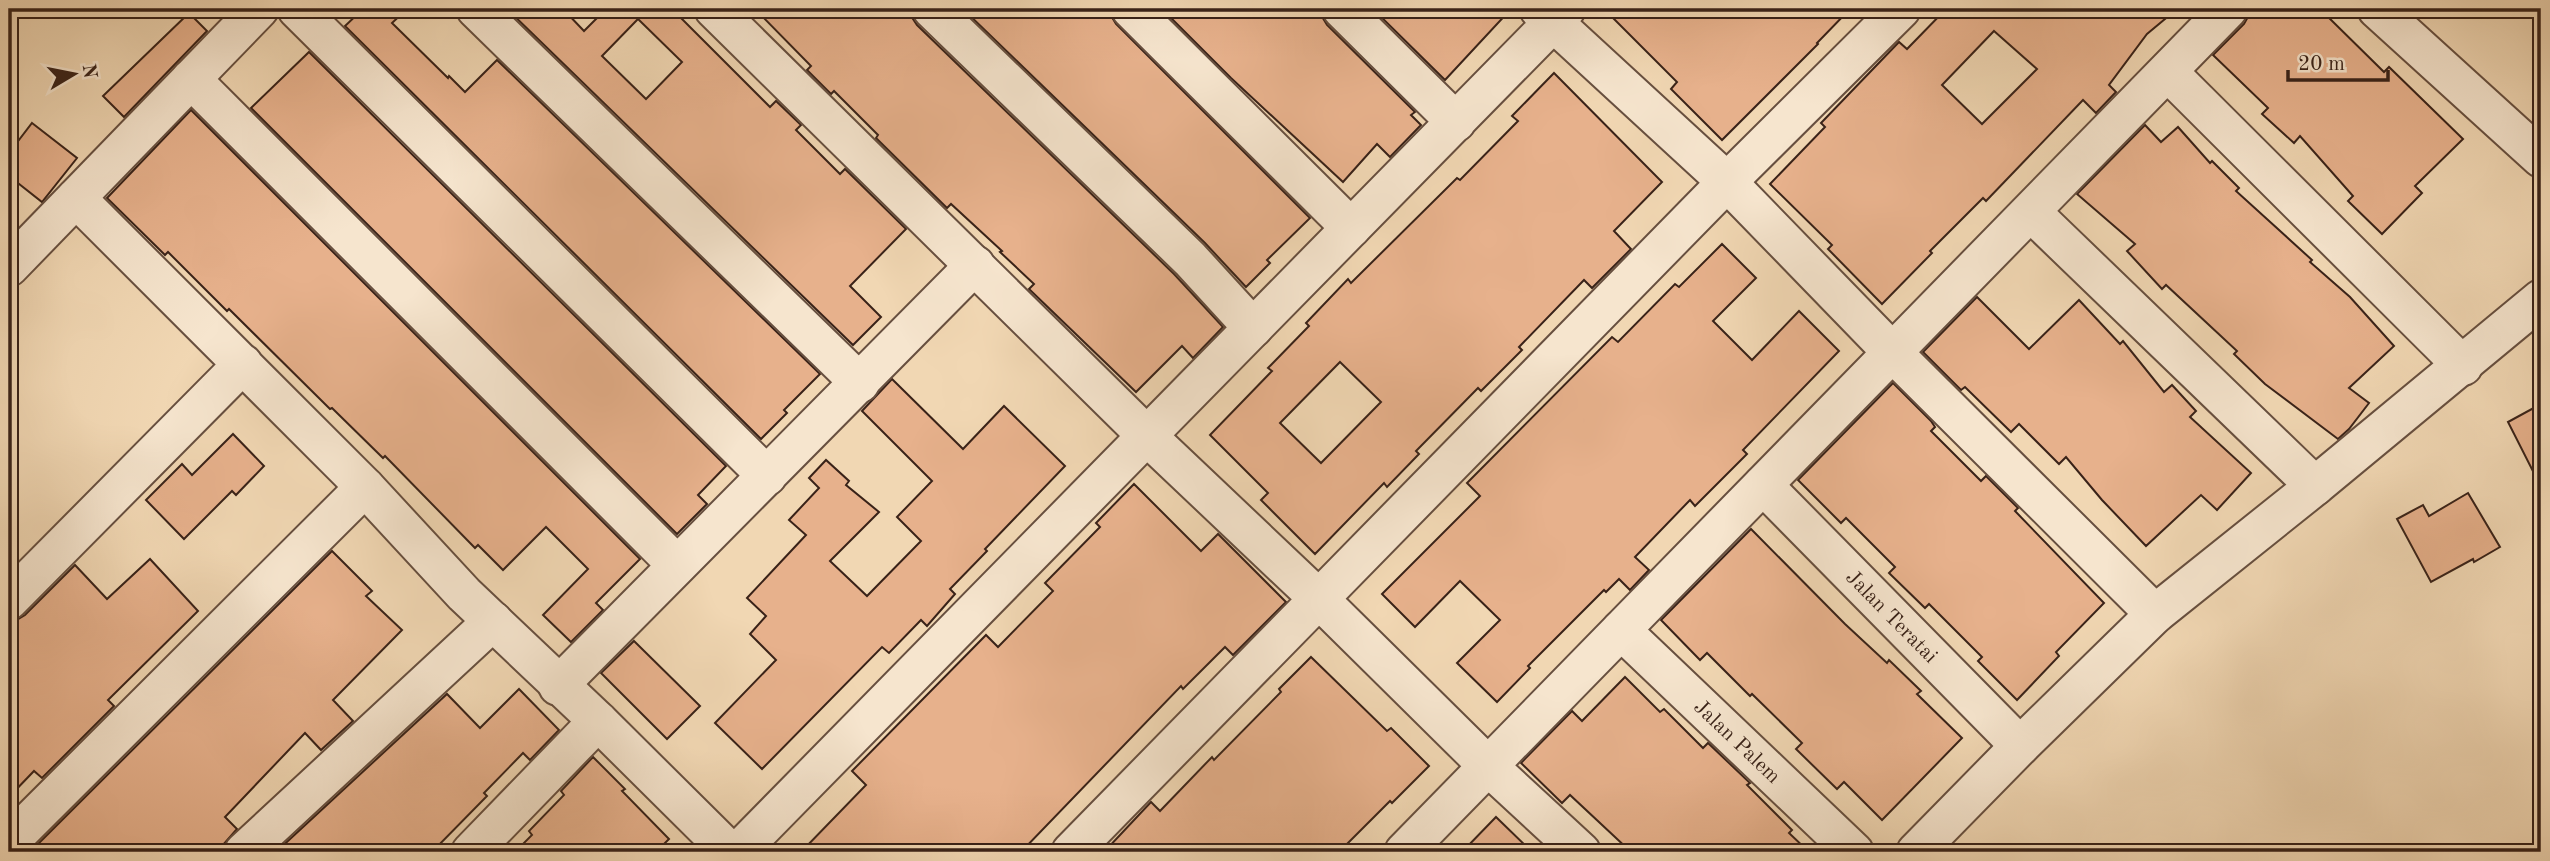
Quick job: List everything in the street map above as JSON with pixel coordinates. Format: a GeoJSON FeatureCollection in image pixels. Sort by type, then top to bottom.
{"type":"FeatureCollection","features":[{"type":"Feature","properties":{"kind":"street"},"geometry":{"type":"LineString","coordinates":[[9,267],[259,9]]}},
{"type":"Feature","properties":{"kind":"street"},"geometry":{"type":"LineString","coordinates":[[297,9],[768,476]]}},
{"type":"Feature","properties":{"kind":"street"},"geometry":{"type":"LineString","coordinates":[[476,9],[859,383]]}},
{"type":"Feature","properties":{"kind":"street"},"geometry":{"type":"LineString","coordinates":[[714,9],[1147,436],[1488,766],[1581,852]]}},
{"type":"Feature","properties":{"kind":"street"},"geometry":{"type":"LineString","coordinates":[[932,9],[1190,259],[1253,328]]}},
{"type":"Feature","properties":{"kind":"street"},"geometry":{"type":"LineString","coordinates":[[1131,9],[1352,228]]}},
{"type":"Feature","properties":{"kind":"street"},"geometry":{"type":"LineString","coordinates":[[1342,9],[1456,122]]}},
{"type":"Feature","properties":{"kind":"street"},"geometry":{"type":"LineString","coordinates":[[1071,852],[1727,181],[1901,9]]}},
{"type":"Feature","properties":{"kind":"street"},"geometry":{"type":"LineString","coordinates":[[1404,852],[2228,9]]}},
{"type":"Feature","properties":{"kind":"street"},"geometry":{"type":"LineString","coordinates":[[2377,9],[2541,158]]}},
{"type":"Feature","properties":{"kind":"street"},"geometry":{"type":"LineString","coordinates":[[76,198],[365,487],[464,594],[598,721],[717,847],[1147,436],[1456,122],[1553,13],[1727,181],[1893,353],[2155,614]]}},
{"type":"Feature","properties":{"kind":"street"},"geometry":{"type":"LineString","coordinates":[[2168,72],[2463,366]]}},
{"type":"Feature","properties":{"kind":"street"},"geometry":{"type":"LineString","coordinates":[[191,79],[677,565]]}},
{"type":"Feature","properties":{"kind":"street"},"geometry":{"type":"LineString","coordinates":[[2031,212],[2315,486]]}},
{"type":"Feature","properties":{"kind":"street"},"geometry":{"type":"LineString","coordinates":[[558,685],[975,265]]}},
{"type":"Feature","properties":{"kind":"street"},"geometry":{"type":"LineString","coordinates":[[1916,852],[2155,614],[2463,366],[2541,299]]}},
{"type":"Feature","properties":{"kind":"street"},"geometry":{"type":"LineString","coordinates":[[9,600],[243,363]]}},
{"type":"Feature","properties":{"kind":"street","name":"Jalan Teratai"},"geometry":{"type":"LineString","coordinates":[[1763,485],[2020,746]]}},
{"type":"Feature","properties":{"kind":"street"},"geometry":{"type":"LineString","coordinates":[[9,842],[365,487]]}},
{"type":"Feature","properties":{"kind":"street"},"geometry":{"type":"LineString","coordinates":[[244,852],[494,621]]}},
{"type":"Feature","properties":{"kind":"street","name":"Jalan Palem"},"geometry":{"type":"LineString","coordinates":[[1622,630],[1854,852]]}},
{"type":"Feature","properties":{"kind":"street"},"geometry":{"type":"LineString","coordinates":[[471,852],[598,721]]}},
{"type":"Feature","properties":{"kind":"building"},"geometry":{"type":"Polygon","coordinates":[[[363,9],[407,9],[392,23],[465,92],[497,60],[820,374],[784,410],[787,413],[761,439],[345,26],[363,9]]]}},
{"type":"Feature","properties":{"kind":"building"},"geometry":{"type":"Polygon","coordinates":[[[507,9],[563,9],[584,31],[606,9],[672,9],[770,107],[776,101],[801,125],[796,130],[840,174],[845,169],[906,229],[850,286],[881,317],[853,345],[507,9]],[[638,19],[602,56],[646,99],[682,62],[638,19]]]}},
{"type":"Feature","properties":{"kind":"building"},"geometry":{"type":"Polygon","coordinates":[[[755,9],[911,9],[911,16],[917,25],[1174,274],[1223,327],[1193,358],[1182,346],[1136,392],[1029,289],[1034,284],[1000,252],[1002,251],[951,204],[947,208],[876,138],[878,135],[834,91],[831,94],[807,70],[811,66],[755,9]]]}},
{"type":"Feature","properties":{"kind":"building"},"geometry":{"type":"Polygon","coordinates":[[[963,9],[1107,9],[1116,24],[1310,218],[1267,260],[1270,263],[1246,287],[1205,243],[963,9]]]}},
{"type":"Feature","properties":{"kind":"building"},"geometry":{"type":"Polygon","coordinates":[[[1162,9],[1321,9],[1321,15],[1327,25],[1415,112],[1411,115],[1421,125],[1390,157],[1377,144],[1343,182],[1231,78],[1162,9]]]}},
{"type":"Feature","properties":{"kind":"building"},"geometry":{"type":"Polygon","coordinates":[[[1373,9],[1511,9],[1445,80],[1373,9]]]}},
{"type":"Feature","properties":{"kind":"building"},"geometry":{"type":"Polygon","coordinates":[[[1604,9],[1850,9],[1722,140],[1671,89],[1677,82],[1604,9]]]}},
{"type":"Feature","properties":{"kind":"building"},"geometry":{"type":"Polygon","coordinates":[[[1946,9],[2177,9],[2147,34],[2109,85],[2116,92],[2096,113],[2083,100],[1986,201],[1983,198],[1930,251],[1932,253],[1882,304],[1828,249],[1832,245],[1770,184],[1825,127],[1821,123],[1899,42],[1907,49],[1946,9]],[[1994,31],[1942,85],[1982,124],[2037,69],[1994,31]]]}},
{"type":"Feature","properties":{"kind":"building"},"geometry":{"type":"Polygon","coordinates":[[[2249,9],[2320,9],[2384,72],[2389,67],[2463,139],[2415,186],[2422,193],[2382,234],[2348,201],[2353,196],[2300,136],[2294,143],[2262,114],[2268,108],[2213,55],[2244,24],[2249,9]]]}},
{"type":"Feature","properties":{"kind":"building"},"geometry":{"type":"Polygon","coordinates":[[[189,13],[207,31],[124,117],[103,96],[189,13]]]}},
{"type":"Feature","properties":{"kind":"building"},"geometry":{"type":"Polygon","coordinates":[[[309,52],[726,466],[698,495],[707,504],[677,534],[251,108],[309,52]]]}},
{"type":"Feature","properties":{"kind":"building"},"geometry":{"type":"Polygon","coordinates":[[[1554,73],[1662,182],[1614,231],[1631,249],[1592,288],[1584,280],[1519,347],[1522,350],[1481,391],[1478,388],[1416,451],[1419,454],[1387,487],[1384,483],[1315,554],[1261,500],[1268,493],[1210,435],[1272,371],[1268,368],[1309,326],[1306,323],[1348,279],[1351,283],[1518,121],[1512,116],[1554,73]],[[1340,362],[1280,423],[1321,463],[1381,402],[1340,362]]]}},
{"type":"Feature","properties":{"kind":"building"},"geometry":{"type":"Polygon","coordinates":[[[191,110],[640,559],[596,603],[603,610],[571,642],[543,615],[588,569],[546,527],[503,570],[478,545],[475,548],[385,456],[383,458],[330,409],[229,309],[227,311],[168,252],[165,255],[107,198],[191,110]]]}},
{"type":"Feature","properties":{"kind":"building"},"geometry":{"type":"Polygon","coordinates":[[[32,123],[77,158],[42,202],[9,176],[9,153],[32,123]]]}},
{"type":"Feature","properties":{"kind":"building"},"geometry":{"type":"Polygon","coordinates":[[[2145,125],[2161,142],[2178,127],[2210,163],[2212,161],[2239,188],[2236,191],[2350,297],[2394,346],[2349,388],[2369,403],[2338,439],[2265,384],[2234,354],[2237,351],[2166,285],[2162,289],[2127,251],[2135,244],[2077,194],[2145,125]]]}},
{"type":"Feature","properties":{"kind":"building"},"geometry":{"type":"Polygon","coordinates":[[[1722,244],[1756,278],[1713,321],[1752,360],[1799,311],[1839,351],[1743,450],[1747,454],[1695,506],[1690,500],[1635,557],[1649,570],[1630,590],[1619,579],[1606,592],[1604,590],[1528,666],[1530,668],[1497,702],[1457,663],[1500,620],[1460,581],[1415,627],[1382,594],[1480,496],[1467,483],[1612,337],[1618,342],[1675,284],[1679,287],[1722,244]]]}},
{"type":"Feature","properties":{"kind":"building"},"geometry":{"type":"Polygon","coordinates":[[[1977,297],[2029,349],[2079,300],[2120,344],[2123,341],[2164,392],[2172,385],[2196,411],[2190,417],[2251,473],[2217,510],[2201,495],[2146,546],[2066,457],[2059,464],[2019,424],[2011,432],[1965,387],[1961,390],[1923,352],[1977,297]]]}},
{"type":"Feature","properties":{"kind":"building"},"geometry":{"type":"Polygon","coordinates":[[[892,379],[963,449],[1004,406],[1065,466],[950,589],[955,594],[927,626],[921,620],[889,653],[882,647],[762,769],[715,723],[776,660],[750,634],[766,616],[747,598],[806,535],[789,520],[819,488],[809,478],[826,460],[849,481],[846,485],[879,512],[830,561],[867,596],[921,541],[897,517],[932,481],[862,411],[892,379]]]}},
{"type":"Feature","properties":{"kind":"building"},"geometry":{"type":"Polygon","coordinates":[[[1893,383],[1931,421],[1935,427],[1931,431],[1981,481],[1986,476],[2018,508],[2015,511],[2104,603],[2056,652],[2059,656],[2017,700],[1978,661],[1982,657],[1929,604],[1925,608],[1889,573],[1895,567],[1846,518],[1841,523],[1798,480],[1893,383]]]}},
{"type":"Feature","properties":{"kind":"building"},"geometry":{"type":"Polygon","coordinates":[[[2541,404],[2541,487],[2508,422],[2541,404]]]}},
{"type":"Feature","properties":{"kind":"building"},"geometry":{"type":"Polygon","coordinates":[[[233,434],[264,466],[236,495],[232,491],[184,539],[146,500],[182,464],[192,475],[233,434]]]}},
{"type":"Feature","properties":{"kind":"building"},"geometry":{"type":"Polygon","coordinates":[[[1134,484],[1201,551],[1218,534],[1286,602],[1233,655],[1225,647],[1183,689],[1181,686],[1021,852],[801,852],[866,785],[852,771],[986,635],[998,647],[1053,591],[1045,583],[1100,527],[1096,523],[1134,484]]]}},
{"type":"Feature","properties":{"kind":"building"},"geometry":{"type":"Polygon","coordinates":[[[2468,493],[2500,547],[2431,582],[2397,519],[2423,505],[2429,516],[2468,493]]]}},
{"type":"Feature","properties":{"kind":"building"},"geometry":{"type":"Polygon","coordinates":[[[1751,529],[1845,624],[1921,691],[1917,694],[1962,738],[1882,820],[1844,782],[1837,789],[1796,749],[1802,743],[1752,694],[1750,696],[1707,653],[1700,660],[1661,620],[1751,529]]]}},
{"type":"Feature","properties":{"kind":"building"},"geometry":{"type":"Polygon","coordinates":[[[332,551],[372,591],[366,596],[402,630],[333,700],[353,721],[321,750],[305,733],[225,817],[237,829],[223,845],[223,852],[30,852],[332,551]]]}},
{"type":"Feature","properties":{"kind":"building"},"geometry":{"type":"Polygon","coordinates":[[[150,559],[198,611],[108,700],[114,706],[42,778],[34,771],[9,797],[9,621],[15,621],[25,615],[75,565],[107,599],[150,559]]]}},
{"type":"Feature","properties":{"kind":"building"},"geometry":{"type":"Polygon","coordinates":[[[634,641],[700,706],[667,739],[601,673],[634,641]]]}},
{"type":"Feature","properties":{"kind":"building"},"geometry":{"type":"Polygon","coordinates":[[[1311,657],[1387,731],[1391,728],[1429,766],[1392,803],[1390,801],[1339,852],[1104,852],[1151,802],[1160,811],[1281,692],[1279,689],[1311,657]]]}},
{"type":"Feature","properties":{"kind":"building"},"geometry":{"type":"Polygon","coordinates":[[[1625,677],[1660,712],[1664,709],[1703,748],[1708,743],[1750,783],[1747,785],[1792,830],[1789,833],[1809,852],[1631,852],[1570,795],[1562,803],[1521,763],[1572,711],[1582,721],[1625,677]]]}},
{"type":"Feature","properties":{"kind":"building"},"geometry":{"type":"Polygon","coordinates":[[[519,689],[559,730],[530,760],[523,753],[484,793],[487,796],[432,852],[276,852],[447,694],[480,728],[519,689]]]}},
{"type":"Feature","properties":{"kind":"building"},"geometry":{"type":"Polygon","coordinates":[[[593,757],[669,839],[656,852],[515,852],[532,835],[529,831],[564,795],[561,791],[593,757]]]}},
{"type":"Feature","properties":{"kind":"building"},"geometry":{"type":"Polygon","coordinates":[[[1496,817],[1532,852],[1462,852],[1496,817]]]}}]}
